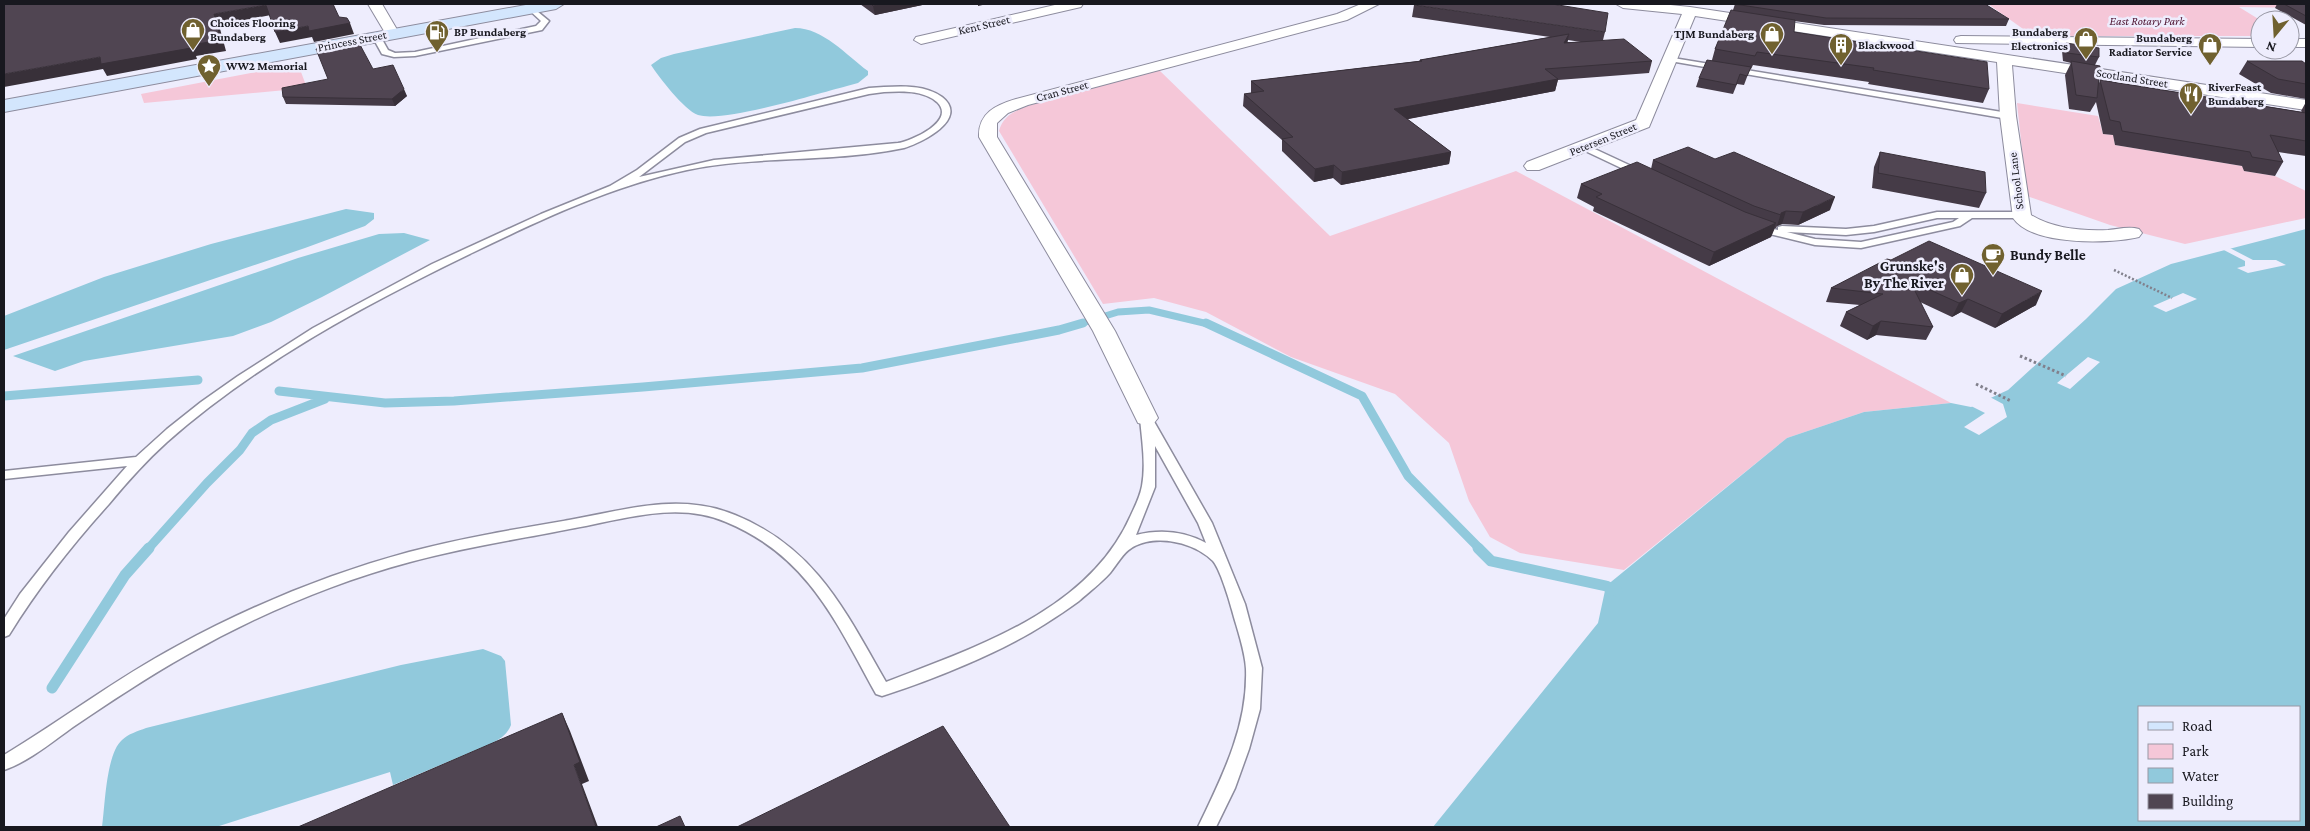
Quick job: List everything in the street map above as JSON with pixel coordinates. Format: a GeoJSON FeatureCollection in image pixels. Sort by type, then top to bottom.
{"type":"FeatureCollection","features":[{"type":"Feature","properties":{"kind":"main road","name":"Princess Street"},"geometry":{"type":"LineString","coordinates":[[4,106],[448,22],[472,20],[529,6],[556,4]]}},
{"type":"Feature","properties":{"kind":"main road","name":"Princess Street"},"geometry":{"type":"LineString","coordinates":[[4,112],[138,82]]}},
{"type":"Feature","properties":{"kind":"street"},"geometry":{"type":"LineString","coordinates":[[375,4],[384,35]]}},
{"type":"Feature","properties":{"kind":"street","name":"Kent Street"},"geometry":{"type":"LineString","coordinates":[[921,40],[1076,4]]}},
{"type":"Feature","properties":{"kind":"street","name":"Cran Street"},"geometry":{"type":"LineString","coordinates":[[1146,418],[1104,331],[988,137],[986,129],[990,118],[1006,107],[1022,102],[1342,17],[1372,4]]}},
{"type":"Feature","properties":{"kind":"street","name":"Scotland Street"},"geometry":{"type":"LineString","coordinates":[[1623,4],[1654,6]]}},
{"type":"Feature","properties":{"kind":"street","name":"Scotland Street"},"geometry":{"type":"LineString","coordinates":[[1633,4],[1690,11],[2306,105]]}},
{"type":"Feature","properties":{"kind":"street","name":"Petersen Street"},"geometry":{"type":"LineString","coordinates":[[1533,166],[1584,148],[1643,123],[1690,11]]}},
{"type":"Feature","properties":{"kind":"street"},"geometry":{"type":"LineString","coordinates":[[1877,40],[2250,43]]}},
{"type":"Feature","properties":{"kind":"street","name":"School Lane"},"geometry":{"type":"LineString","coordinates":[[2004,59],[2008,116],[2020,215],[2026,222],[2051,231],[2107,237],[2132,233]]}},
{"type":"Feature","properties":{"kind":"lane"},"geometry":{"type":"LineString","coordinates":[[384,35],[385,52],[394,55],[415,54],[539,28],[545,21],[529,6]]}},
{"type":"Feature","properties":{"kind":"lane"},"geometry":{"type":"LineString","coordinates":[[1670,59],[2008,116]]}},
{"type":"Feature","properties":{"kind":"lane"},"geometry":{"type":"LineString","coordinates":[[4,631],[32,588],[72,536],[139,461],[170,433],[212,400],[347,312],[404,280],[504,234],[610,190],[662,173],[720,161],[902,146],[936,130],[945,116],[945,107],[932,94],[889,89],[869,91],[727,124],[682,140],[640,172],[610,190]]}},
{"type":"Feature","properties":{"kind":"lane"},"geometry":{"type":"LineString","coordinates":[[1584,148],[1646,177]]}},
{"type":"Feature","properties":{"kind":"lane"},"geometry":{"type":"LineString","coordinates":[[1745,223],[1800,239],[1854,245],[1874,243],[1956,224],[1970,215],[2020,215]]}},
{"type":"Feature","properties":{"kind":"lane"},"geometry":{"type":"LineString","coordinates":[[4,763],[154,666],[304,592],[388,563],[452,546],[661,508],[708,510],[750,528],[807,570],[823,589],[882,690],[985,649],[1053,612],[1086,586],[1121,547],[1138,518],[1147,496],[1150,474],[1146,418]]}},
{"type":"Feature","properties":{"kind":"lane"},"geometry":{"type":"LineString","coordinates":[[1146,418],[1205,523],[1238,604],[1254,668],[1252,709],[1241,749],[1224,794],[1207,827]]}},
{"type":"Feature","properties":{"kind":"lane"},"geometry":{"type":"LineString","coordinates":[[4,475],[139,461]]}},
{"type":"Feature","properties":{"kind":"lane"},"geometry":{"type":"LineString","coordinates":[[1121,547],[1137,538],[1152,535],[1170,536],[1206,548],[1218,558]]}},
{"type":"Feature","properties":{"kind":"path"},"geometry":{"type":"LineString","coordinates":[[2114,270],[2172,298]]}},
{"type":"Feature","properties":{"kind":"path"},"geometry":{"type":"LineString","coordinates":[[2020,356],[2066,376]]}},
{"type":"Feature","properties":{"kind":"path"},"geometry":{"type":"LineString","coordinates":[[1976,384],[2011,401]]}},
{"type":"Feature","properties":{"kind":"green space","name":"East Rotary Park"},"geometry":{"type":"Polygon","coordinates":[[[1988,4],[2306,4],[2306,8],[2239,7],[2250,14],[2250,36],[2033,36],[1988,4]]]}},
{"type":"Feature","properties":{"kind":"green space"},"geometry":{"type":"Polygon","coordinates":[[[298,64],[307,88],[144,103],[141,94],[298,64]]]}},
{"type":"Feature","properties":{"kind":"green space"},"geometry":{"type":"Polygon","coordinates":[[[1159,70],[1330,236],[1516,171],[1951,403],[1864,412],[1787,438],[1624,570],[1520,553],[1490,537],[1469,501],[1449,443],[1395,394],[1291,357],[1206,312],[1154,298],[1103,304],[999,131],[1007,117],[1025,107],[1159,70]]]}},
{"type":"Feature","properties":{"kind":"green space"},"geometry":{"type":"Polygon","coordinates":[[[2017,103],[2098,116],[2103,134],[2113,135],[2115,145],[2242,166],[2244,171],[2275,176],[2306,191],[2306,218],[2185,244],[2110,225],[2027,196],[2017,103]]]}},
{"type":"Feature","properties":{"kind":"water"},"geometry":{"type":"Polygon","coordinates":[[[795,28],[815,32],[825,37],[868,71],[868,75],[858,83],[793,101],[728,115],[711,116],[698,115],[686,107],[651,65],[661,58],[674,54],[795,28]]]}},
{"type":"Feature","properties":{"kind":"water"},"geometry":{"type":"Polygon","coordinates":[[[346,209],[374,213],[374,219],[365,226],[305,248],[4,350],[4,316],[104,277],[211,244],[346,209]]]}},
{"type":"Feature","properties":{"kind":"water"},"geometry":{"type":"Polygon","coordinates":[[[2306,229],[2306,827],[1433,827],[1598,623],[1606,586],[1787,438],[1864,412],[1951,403],[1971,407],[2008,390],[2116,289],[2171,264],[2306,229]]]}},
{"type":"Feature","properties":{"kind":"water"},"geometry":{"type":"Polygon","coordinates":[[[404,233],[430,240],[271,322],[233,336],[84,361],[55,371],[13,356],[298,258],[379,234],[404,233]]]}},
{"type":"Feature","properties":{"kind":"water"},"geometry":{"type":"Polygon","coordinates":[[[483,649],[501,656],[505,661],[511,725],[507,732],[497,741],[393,785],[390,772],[216,827],[102,827],[109,768],[117,747],[122,740],[133,733],[146,728],[401,665],[483,649]]]}},
{"type":"Feature","properties":{"kind":"pier"},"geometry":{"type":"Polygon","coordinates":[[[2226,246],[2253,260],[2276,260],[2286,265],[2248,273],[2237,268],[2245,266],[2245,261],[2220,248],[2226,246]]]}},
{"type":"Feature","properties":{"kind":"pier"},"geometry":{"type":"Polygon","coordinates":[[[2183,293],[2197,299],[2166,312],[2153,306],[2183,293]]]}},
{"type":"Feature","properties":{"kind":"pier"},"geometry":{"type":"Polygon","coordinates":[[[2088,357],[2100,362],[2070,389],[2057,383],[2088,357]]]}},
{"type":"Feature","properties":{"kind":"pier"},"geometry":{"type":"Polygon","coordinates":[[[1988,396],[2003,404],[2007,417],[1979,435],[1964,427],[1985,413],[1967,404],[1988,396]]]}},
{"type":"Feature","properties":{"kind":"building"},"geometry":{"type":"Polygon","coordinates":[[[4,4],[333,4],[339,17],[347,18],[350,23],[309,31],[308,26],[275,32],[266,5],[214,14],[221,40],[191,45],[191,48],[101,64],[100,57],[4,74],[4,4]]]}},
{"type":"Feature","properties":{"kind":"building"},"geometry":{"type":"Polygon","coordinates":[[[1414,4],[1552,4],[1608,13],[1605,32],[1414,4]]]}},
{"type":"Feature","properties":{"kind":"building"},"geometry":{"type":"Polygon","coordinates":[[[1734,4],[1985,4],[2009,19],[1826,18],[1734,4]]]}},
{"type":"Feature","properties":{"kind":"building"},"geometry":{"type":"Polygon","coordinates":[[[2284,4],[2306,4],[2306,16],[2300,13],[2300,10],[2295,10],[2284,4]]]}},
{"type":"Feature","properties":{"kind":"building"},"geometry":{"type":"Polygon","coordinates":[[[1731,10],[1795,20],[1794,32],[1987,62],[1989,89],[1873,70],[1874,68],[1757,52],[1755,56],[1715,49],[1731,10]]]}},
{"type":"Feature","properties":{"kind":"building"},"geometry":{"type":"Polygon","coordinates":[[[1569,34],[1564,43],[1624,39],[1652,61],[1545,69],[1558,79],[1394,109],[1451,152],[1342,172],[1334,165],[1315,169],[1282,139],[1293,137],[1244,94],[1264,91],[1251,81],[1422,61],[1420,60],[1569,34]]]}},
{"type":"Feature","properties":{"kind":"building"},"geometry":{"type":"Polygon","coordinates":[[[358,41],[373,69],[393,65],[404,89],[392,99],[283,97],[282,88],[328,79],[316,49],[358,41]]]}},
{"type":"Feature","properties":{"kind":"building"},"geometry":{"type":"Polygon","coordinates":[[[2066,43],[2099,48],[2099,57],[2067,53],[2066,43]]]}},
{"type":"Feature","properties":{"kind":"building"},"geometry":{"type":"Polygon","coordinates":[[[1707,60],[1751,67],[1747,76],[1740,74],[1736,85],[1699,78],[1707,60]]]}},
{"type":"Feature","properties":{"kind":"building"},"geometry":{"type":"Polygon","coordinates":[[[2071,61],[2100,66],[2097,98],[2076,95],[2071,61]]]}},
{"type":"Feature","properties":{"kind":"building"},"geometry":{"type":"Polygon","coordinates":[[[2247,61],[2302,61],[2306,64],[2306,84],[2278,79],[2247,61]]]}},
{"type":"Feature","properties":{"kind":"building"},"geometry":{"type":"Polygon","coordinates":[[[2100,80],[2306,113],[2306,141],[2270,135],[2283,162],[2252,157],[2250,152],[2122,131],[2120,122],[2110,120],[2100,80]]]}},
{"type":"Feature","properties":{"kind":"building"},"geometry":{"type":"Polygon","coordinates":[[[1688,147],[1715,159],[1734,152],[1835,197],[1803,212],[1786,211],[1781,213],[1781,215],[1754,206],[1653,160],[1688,147]]]}},
{"type":"Feature","properties":{"kind":"building"},"geometry":{"type":"Polygon","coordinates":[[[1880,152],[1985,172],[1986,193],[1878,173],[1880,152]]]}},
{"type":"Feature","properties":{"kind":"building"},"geometry":{"type":"Polygon","coordinates":[[[1637,162],[1745,212],[1776,223],[1714,252],[1596,197],[1602,194],[1581,184],[1637,162]]]}},
{"type":"Feature","properties":{"kind":"building"},"geometry":{"type":"Polygon","coordinates":[[[1929,241],[2042,291],[2002,314],[1968,299],[1959,303],[1910,281],[1933,327],[1881,321],[1873,326],[1846,312],[1883,294],[1831,288],[1887,259],[1891,260],[1929,241]]]}},
{"type":"Feature","properties":{"kind":"building"},"geometry":{"type":"Polygon","coordinates":[[[562,713],[580,762],[574,765],[596,827],[298,827],[562,713]]]}},
{"type":"Feature","properties":{"kind":"building"},"geometry":{"type":"Polygon","coordinates":[[[943,726],[1010,827],[737,827],[943,726]]]}},
{"type":"Feature","properties":{"kind":"building"},"geometry":{"type":"Polygon","coordinates":[[[680,816],[685,827],[656,827],[680,816]]]}},
{"type":"Feature","properties":{"kind":"waterway"},"geometry":{"type":"LineString","coordinates":[[1079,324],[1118,312],[1149,310],[1208,324]]}},
{"type":"Feature","properties":{"kind":"waterway"},"geometry":{"type":"LineString","coordinates":[[279,391],[385,403],[454,401],[643,387],[862,368],[1059,330],[1083,323]]}},
{"type":"Feature","properties":{"kind":"waterway"},"geometry":{"type":"LineString","coordinates":[[1206,323],[1362,396],[1408,476],[1480,549]]}},
{"type":"Feature","properties":{"kind":"waterway"},"geometry":{"type":"LineString","coordinates":[[4,396],[198,380]]}},
{"type":"Feature","properties":{"kind":"waterway"},"geometry":{"type":"LineString","coordinates":[[148,549],[207,483],[240,450],[252,433],[271,420],[325,399]]}},
{"type":"Feature","properties":{"kind":"waterway"},"geometry":{"type":"LineString","coordinates":[[52,688],[125,575],[149,548]]}},
{"type":"Feature","properties":{"kind":"waterway"},"geometry":{"type":"LineString","coordinates":[[1478,548],[1491,561],[1606,586],[1617,591]]}},
{"type":"Feature","properties":{"kind":"place","name":"Choices Flooring Bundaberg"},"geometry":{"type":"Point","coordinates":[193,51]}},
{"type":"Feature","properties":{"kind":"place","name":"BP Bundaberg"},"geometry":{"type":"Point","coordinates":[437,53]}},
{"type":"Feature","properties":{"kind":"place","name":"TJM Bundaberg"},"geometry":{"type":"Point","coordinates":[1772,55]}},
{"type":"Feature","properties":{"kind":"place","name":"Bundaberg Electronics"},"geometry":{"type":"Point","coordinates":[2086,60]}},
{"type":"Feature","properties":{"kind":"place","name":"Blackwood"},"geometry":{"type":"Point","coordinates":[1841,66]}},
{"type":"Feature","properties":{"kind":"place","name":"Bundaberg Radiator Service"},"geometry":{"type":"Point","coordinates":[2210,66]}},
{"type":"Feature","properties":{"kind":"place","name":"WW2 Memorial"},"geometry":{"type":"Point","coordinates":[209,87]}},
{"type":"Feature","properties":{"kind":"place","name":"RiverFeast Bundaberg"},"geometry":{"type":"Point","coordinates":[2191,115]}},
{"type":"Feature","properties":{"kind":"place","name":"Bundy Belle"},"geometry":{"type":"Point","coordinates":[1993,276]}},
{"type":"Feature","properties":{"kind":"place","name":"Grunske's By The River"},"geometry":{"type":"Point","coordinates":[1962,296]}}]}
